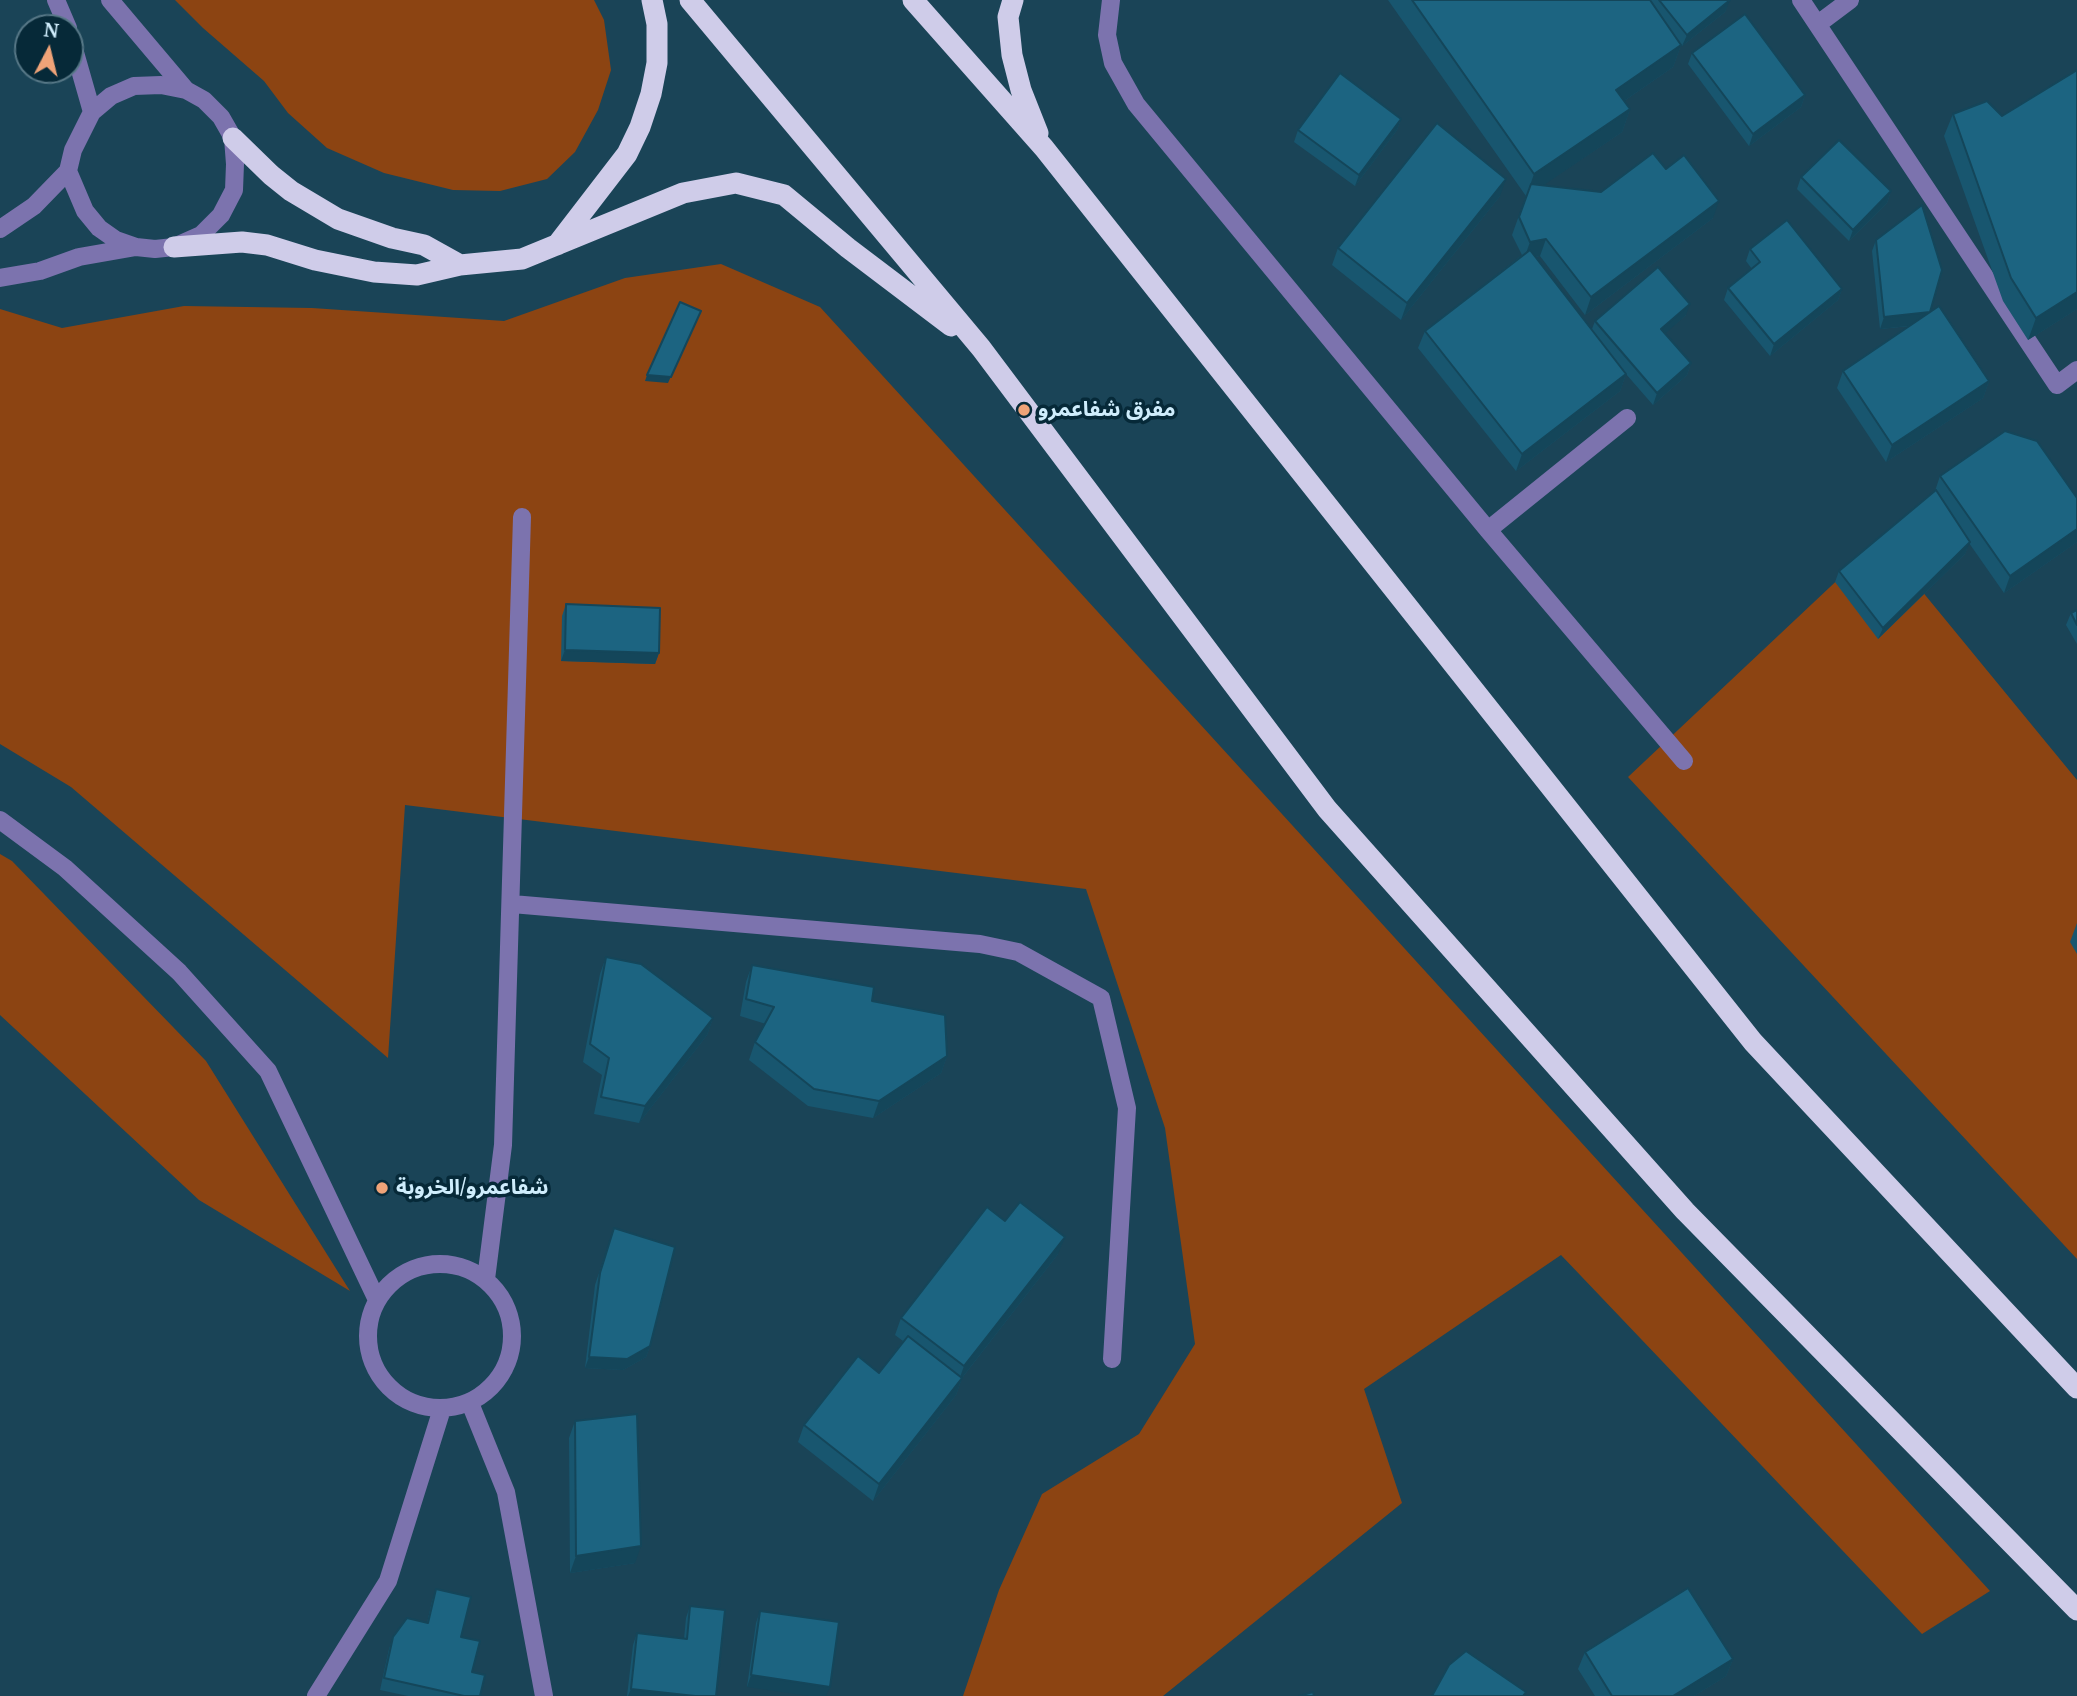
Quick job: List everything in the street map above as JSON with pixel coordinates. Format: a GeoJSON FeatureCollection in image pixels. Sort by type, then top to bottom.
{"type":"FeatureCollection","features":[{"type":"Feature","properties":{"kind":"highway"},"geometry":{"type":"LineString","coordinates":[[556,246],[627,155],[640,127],[657,63],[657,24],[652,0]]}},
{"type":"Feature","properties":{"kind":"highway"},"geometry":{"type":"LineString","coordinates":[[690,0],[981,348],[1327,809],[1685,1211],[2077,1610]]}},
{"type":"Feature","properties":{"kind":"highway"},"geometry":{"type":"LineString","coordinates":[[913,0],[1044,148],[1753,1042],[2077,1388]]}},
{"type":"Feature","properties":{"kind":"highway"},"geometry":{"type":"LineString","coordinates":[[1013,0],[1008,17],[1012,55],[1021,90],[1044,148]]}},
{"type":"Feature","properties":{"kind":"highway"},"geometry":{"type":"LineString","coordinates":[[233,138],[291,191],[338,219],[392,238],[424,245],[460,265]]}},
{"type":"Feature","properties":{"kind":"highway"},"geometry":{"type":"LineString","coordinates":[[174,247],[242,242],[267,245],[315,260],[374,272],[417,275],[460,265],[522,260],[683,193],[736,183],[784,195],[848,248],[981,348]]}},
{"type":"Feature","properties":{"kind":"street"},"geometry":{"type":"LineString","coordinates":[[110,0],[186,90]]}},
{"type":"Feature","properties":{"kind":"street"},"geometry":{"type":"LineString","coordinates":[[1111,0],[1107,35],[1113,63],[1136,104],[1488,530],[1684,761]]}},
{"type":"Feature","properties":{"kind":"street"},"geometry":{"type":"LineString","coordinates":[[1801,0],[2057,385],[2077,370]]}},
{"type":"Feature","properties":{"kind":"street"},"geometry":{"type":"LineString","coordinates":[[1818,24],[1850,0]]}},
{"type":"Feature","properties":{"kind":"street"},"geometry":{"type":"LineString","coordinates":[[84,84],[92,112]]}},
{"type":"Feature","properties":{"kind":"street"},"geometry":{"type":"LineString","coordinates":[[0,229],[34,206],[68,171],[73,150],[92,112],[111,96],[134,86],[161,85],[186,90],[212,108],[233,138],[234,190],[221,215],[201,235],[174,247],[136,247],[116,240],[99,228],[85,212],[68,171]]}},
{"type":"Feature","properties":{"kind":"street"},"geometry":{"type":"LineString","coordinates":[[0,278],[40,271],[79,257],[136,247]]}},
{"type":"Feature","properties":{"kind":"street"},"geometry":{"type":"LineString","coordinates":[[1488,530],[1627,418]]}},
{"type":"Feature","properties":{"kind":"street"},"geometry":{"type":"LineString","coordinates":[[486,1279],[503,1145],[522,517]]}},
{"type":"Feature","properties":{"kind":"street"},"geometry":{"type":"LineString","coordinates":[[0,820],[65,868],[179,972],[268,1071],[377,1300]]}},
{"type":"Feature","properties":{"kind":"street"},"geometry":{"type":"LineString","coordinates":[[512,904],[980,944],[1018,952],[1101,998],[1127,1108],[1112,1359]]}},
{"type":"Feature","properties":{"kind":"street"},"geometry":{"type":"LineString","coordinates":[[451,1265],[463,1267],[486,1279],[502,1297],[512,1320],[513,1345],[506,1369],[491,1389],[470,1403],[457,1407],[442,1409],[420,1406],[400,1397],[384,1382],[373,1363],[368,1342],[369,1320],[377,1300],[393,1280],[415,1268],[451,1265]]}},
{"type":"Feature","properties":{"kind":"street"},"geometry":{"type":"LineString","coordinates":[[470,1403],[506,1492],[544,1696]]}},
{"type":"Feature","properties":{"kind":"street"},"geometry":{"type":"LineString","coordinates":[[316,1696],[388,1581],[442,1409]]}},
{"type":"Feature","properties":{"kind":"shaded area"},"geometry":{"type":"Polygon","coordinates":[[[175,0],[594,0],[604,20],[611,70],[598,110],[575,152],[547,179],[500,191],[453,190],[384,173],[327,148],[288,113],[264,81],[175,0]]]}},
{"type":"Feature","properties":{"kind":"shaded area"},"geometry":{"type":"Polygon","coordinates":[[[721,264],[820,307],[1990,1591],[1922,1634],[1561,1255],[1364,1389],[1402,1503],[1163,1696],[963,1696],[999,1590],[1042,1494],[1139,1434],[1195,1344],[1165,1128],[1086,889],[405,805],[388,1058],[71,787],[0,744],[0,309],[62,328],[184,306],[312,308],[504,321],[625,278],[721,264]]]}},
{"type":"Feature","properties":{"kind":"shaded area"},"geometry":{"type":"Polygon","coordinates":[[[1880,540],[2077,780],[2077,1259],[1628,777],[1880,540]]]}},
{"type":"Feature","properties":{"kind":"shaded area"},"geometry":{"type":"Polygon","coordinates":[[[0,854],[12,861],[206,1061],[350,1291],[199,1200],[0,1015],[0,854]]]}},
{"type":"Feature","properties":{"kind":"building"},"geometry":{"type":"Polygon","coordinates":[[[1412,0],[1650,0],[1681,45],[1616,90],[1630,109],[1534,174],[1412,0]]]}},
{"type":"Feature","properties":{"kind":"building"},"geometry":{"type":"Polygon","coordinates":[[[1659,0],[1730,0],[1687,35],[1659,0]]]}},
{"type":"Feature","properties":{"kind":"building"},"geometry":{"type":"Polygon","coordinates":[[[1745,14],[1805,95],[1753,134],[1692,53],[1745,14]]]}},
{"type":"Feature","properties":{"kind":"building"},"geometry":{"type":"Polygon","coordinates":[[[2077,70],[2077,292],[2036,318],[2011,278],[1953,114],[1987,101],[2002,116],[2077,70]]]}},
{"type":"Feature","properties":{"kind":"building"},"geometry":{"type":"Polygon","coordinates":[[[1340,73],[1401,119],[1359,175],[1298,130],[1340,73]]]}},
{"type":"Feature","properties":{"kind":"building"},"geometry":{"type":"Polygon","coordinates":[[[1437,123],[1506,179],[1407,303],[1338,248],[1437,123]]]}},
{"type":"Feature","properties":{"kind":"building"},"geometry":{"type":"Polygon","coordinates":[[[1839,140],[1891,191],[1853,230],[1801,177],[1839,140]]]}},
{"type":"Feature","properties":{"kind":"building"},"geometry":{"type":"Polygon","coordinates":[[[1653,153],[1666,169],[1684,155],[1719,201],[1591,297],[1546,239],[1530,242],[1519,217],[1531,184],[1601,192],[1653,153]]]}},
{"type":"Feature","properties":{"kind":"building"},"geometry":{"type":"Polygon","coordinates":[[[1922,205],[1942,270],[1930,312],[1884,317],[1876,240],[1922,205]]]}},
{"type":"Feature","properties":{"kind":"building"},"geometry":{"type":"Polygon","coordinates":[[[1787,220],[1842,289],[1774,344],[1728,288],[1760,262],[1750,249],[1787,220]]]}},
{"type":"Feature","properties":{"kind":"building"},"geometry":{"type":"Polygon","coordinates":[[[1530,250],[1626,374],[1522,454],[1425,331],[1530,250]]]}},
{"type":"Feature","properties":{"kind":"building"},"geometry":{"type":"Polygon","coordinates":[[[1658,267],[1690,304],[1661,329],[1691,363],[1657,393],[1595,321],[1658,267]]]}},
{"type":"Feature","properties":{"kind":"building"},"geometry":{"type":"Polygon","coordinates":[[[680,302],[701,311],[671,377],[647,375],[680,302]]]}},
{"type":"Feature","properties":{"kind":"building"},"geometry":{"type":"Polygon","coordinates":[[[1939,306],[1989,381],[1892,445],[1843,371],[1939,306]]]}},
{"type":"Feature","properties":{"kind":"building"},"geometry":{"type":"Polygon","coordinates":[[[2005,431],[2037,441],[2077,498],[2077,529],[2010,576],[1940,476],[2005,431]]]}},
{"type":"Feature","properties":{"kind":"building"},"geometry":{"type":"Polygon","coordinates":[[[1936,490],[1970,542],[1883,628],[1839,571],[1936,490]]]}},
{"type":"Feature","properties":{"kind":"building"},"geometry":{"type":"Polygon","coordinates":[[[566,604],[660,608],[659,653],[565,650],[566,604]]]}},
{"type":"Feature","properties":{"kind":"building"},"geometry":{"type":"Polygon","coordinates":[[[2077,610],[2077,625],[2071,613],[2077,610]]]}},
{"type":"Feature","properties":{"kind":"building"},"geometry":{"type":"Polygon","coordinates":[[[606,957],[641,964],[713,1018],[645,1106],[601,1097],[609,1058],[590,1044],[606,957]]]}},
{"type":"Feature","properties":{"kind":"building"},"geometry":{"type":"Polygon","coordinates":[[[752,965],[874,987],[872,1001],[945,1015],[947,1056],[879,1101],[814,1089],[755,1042],[774,1007],[746,999],[752,965]]]}},
{"type":"Feature","properties":{"kind":"building"},"geometry":{"type":"Polygon","coordinates":[[[1020,1202],[1065,1237],[964,1366],[901,1318],[987,1207],[1005,1221],[1020,1202]]]}},
{"type":"Feature","properties":{"kind":"building"},"geometry":{"type":"Polygon","coordinates":[[[614,1228],[675,1247],[650,1346],[627,1359],[589,1357],[600,1273],[614,1228]]]}},
{"type":"Feature","properties":{"kind":"building"},"geometry":{"type":"Polygon","coordinates":[[[908,1336],[962,1378],[879,1484],[804,1425],[858,1356],[879,1373],[908,1336]]]}},
{"type":"Feature","properties":{"kind":"building"},"geometry":{"type":"Polygon","coordinates":[[[637,1414],[641,1546],[576,1556],[575,1421],[637,1414]]]}},
{"type":"Feature","properties":{"kind":"building"},"geometry":{"type":"Polygon","coordinates":[[[1688,1588],[1733,1659],[1673,1696],[1612,1696],[1585,1652],[1688,1588]]]}},
{"type":"Feature","properties":{"kind":"building"},"geometry":{"type":"Polygon","coordinates":[[[436,1589],[471,1597],[461,1637],[480,1641],[472,1672],[485,1675],[480,1696],[464,1696],[384,1678],[393,1637],[407,1618],[428,1623],[436,1589]]]}},
{"type":"Feature","properties":{"kind":"building"},"geometry":{"type":"Polygon","coordinates":[[[690,1606],[725,1610],[716,1696],[631,1689],[637,1633],[687,1639],[690,1606]]]}},
{"type":"Feature","properties":{"kind":"building"},"geometry":{"type":"Polygon","coordinates":[[[760,1611],[839,1622],[830,1687],[751,1675],[760,1611]]]}},
{"type":"Feature","properties":{"kind":"building"},"geometry":{"type":"Polygon","coordinates":[[[1466,1651],[1526,1692],[1523,1696],[1432,1696],[1449,1665],[1466,1651]]]}},
{"type":"Feature","properties":{"kind":"place","name":"مفرق شفاعمرو"},"geometry":{"type":"Point","coordinates":[1024,410]}},
{"type":"Feature","properties":{"kind":"place","name":"شفاعمرو/الخروبة"},"geometry":{"type":"Point","coordinates":[382,1188]}}]}
